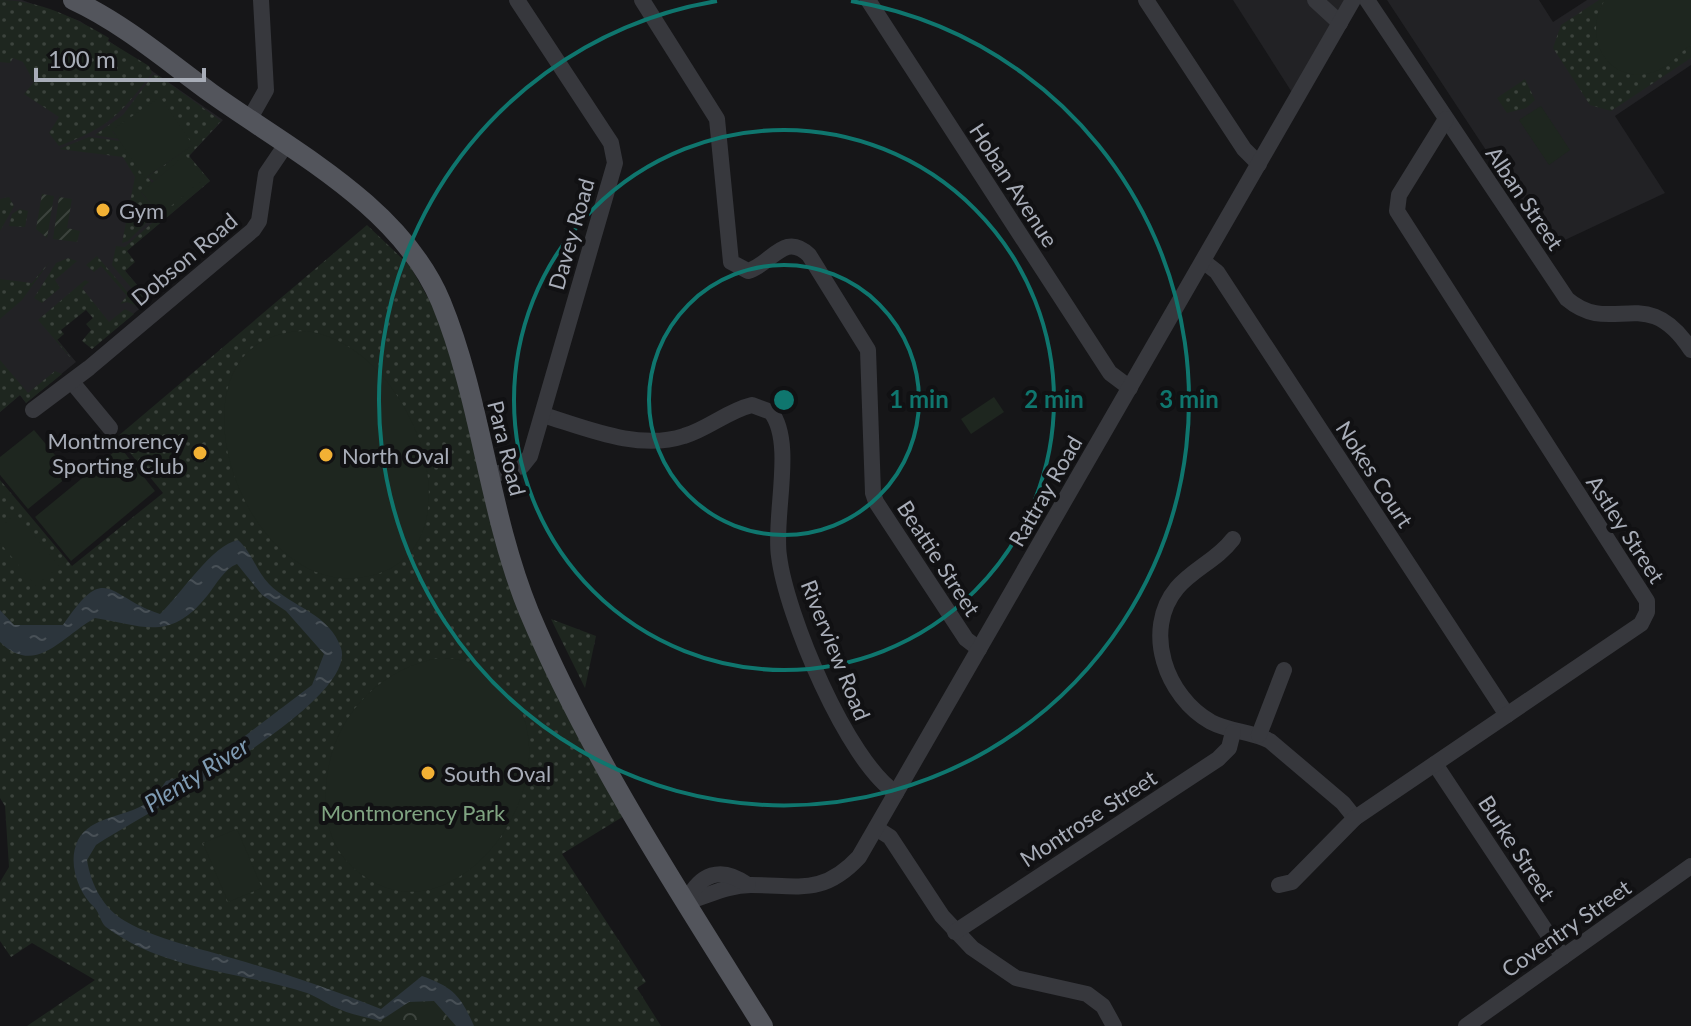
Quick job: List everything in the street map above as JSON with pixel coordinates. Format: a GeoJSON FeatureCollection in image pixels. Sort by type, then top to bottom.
{"type":"FeatureCollection","features":[{"type":"Feature","properties":{"kind":"main road","name":"Para Road"},"geometry":{"type":"LineString","coordinates":[[73,0],[104,17],[249,120],[387,224],[425,271],[446,314],[516,577],[544,645],[625,798],[763,1026]]}},
{"type":"Feature","properties":{"kind":"street"},"geometry":{"type":"LineString","coordinates":[[249,120],[266,90],[261,0]]}},
{"type":"Feature","properties":{"kind":"street","name":"Davey Road"},"geometry":{"type":"LineString","coordinates":[[489,476],[526,463],[543,415],[615,155],[611,143],[517,0]]}},
{"type":"Feature","properties":{"kind":"street","name":"Beattie Street"},"geometry":{"type":"LineString","coordinates":[[642,0],[712,108],[720,129],[731,262],[748,271],[782,247],[799,247],[809,255],[862,338],[871,363],[873,493],[966,639],[979,649]]}},
{"type":"Feature","properties":{"kind":"street","name":"Hoban Avenue"},"geometry":{"type":"LineString","coordinates":[[868,0],[1110,373],[1130,388]]}},
{"type":"Feature","properties":{"kind":"street"},"geometry":{"type":"LineString","coordinates":[[1146,0],[1244,149],[1259,164]]}},
{"type":"Feature","properties":{"kind":"street"},"geometry":{"type":"LineString","coordinates":[[1315,0],[1340,23]]}},
{"type":"Feature","properties":{"kind":"street","name":"Rattray Road"},"geometry":{"type":"LineString","coordinates":[[686,902],[695,884],[710,875],[736,876],[748,885],[797,889],[820,885],[844,873],[876,828],[1353,0]]}},
{"type":"Feature","properties":{"kind":"street","name":"Alban Street"},"geometry":{"type":"LineString","coordinates":[[1367,0],[1567,299],[1596,315],[1650,313],[1667,321],[1689,342]]}},
{"type":"Feature","properties":{"kind":"street","name":"Astley Street"},"geometry":{"type":"LineString","coordinates":[[1279,885],[1292,882],[1355,818],[1641,624],[1648,606],[1397,211],[1399,195],[1446,119]]}},
{"type":"Feature","properties":{"kind":"street","name":"Dobson Road"},"geometry":{"type":"LineString","coordinates":[[33,410],[72,382],[256,227],[266,174],[285,146]]}},
{"type":"Feature","properties":{"kind":"street","name":"Nokes Court"},"geometry":{"type":"LineString","coordinates":[[1203,261],[1217,272],[1507,715]]}},
{"type":"Feature","properties":{"kind":"street"},"geometry":{"type":"LineString","coordinates":[[72,382],[110,428]]}},
{"type":"Feature","properties":{"kind":"street","name":"Riverview Road"},"geometry":{"type":"LineString","coordinates":[[543,415],[616,436],[642,440],[683,436],[752,405],[771,412],[779,428],[781,457],[779,557],[806,645],[852,746],[883,785],[896,793]]}},
{"type":"Feature","properties":{"kind":"street"},"geometry":{"type":"LineString","coordinates":[[1233,539],[1220,556],[1188,577],[1173,593],[1160,621],[1160,642],[1167,672],[1190,706],[1233,732],[1259,735],[1343,803],[1355,818]]}},
{"type":"Feature","properties":{"kind":"street"},"geometry":{"type":"LineString","coordinates":[[1259,735],[1284,670]]}},
{"type":"Feature","properties":{"kind":"street","name":"Montrose Street"},"geometry":{"type":"LineString","coordinates":[[955,932],[1218,759],[1229,748],[1233,732]]}},
{"type":"Feature","properties":{"kind":"street","name":"Burke Street"},"geometry":{"type":"LineString","coordinates":[[1435,764],[1563,957]]}},
{"type":"Feature","properties":{"kind":"street"},"geometry":{"type":"LineString","coordinates":[[876,828],[890,837],[955,932],[1016,978],[1087,994],[1103,1006],[1114,1026]]}},
{"type":"Feature","properties":{"kind":"street","name":"Coventry Street"},"geometry":{"type":"LineString","coordinates":[[1467,1026],[1691,866]]}},
{"type":"Feature","properties":{"kind":"shaded area"},"geometry":{"type":"Polygon","coordinates":[[[0,0],[22,0],[80,21],[223,120],[189,156],[210,181],[116,260],[150,300],[113,331],[80,291],[43,322],[76,362],[26,403],[20,395],[0,412],[0,0]]]}},
{"type":"Feature","properties":{"kind":"shaded area"},"geometry":{"type":"Polygon","coordinates":[[[1233,0],[1347,0],[1293,94],[1233,0]]]}},
{"type":"Feature","properties":{"kind":"shaded area"},"geometry":{"type":"Polygon","coordinates":[[[1387,0],[1539,0],[1553,22],[1587,0],[1691,0],[1691,65],[1615,116],[1665,193],[1550,247],[1387,0]]]}},
{"type":"Feature","properties":{"kind":"green space"},"geometry":{"type":"Polygon","coordinates":[[[0,0],[29,3],[70,17],[109,38],[108,41],[149,66],[152,73],[131,99],[102,126],[59,146],[49,133],[59,117],[24,94],[34,82],[23,62],[13,58],[10,63],[0,62],[0,0]]]}},
{"type":"Feature","properties":{"kind":"green space"},"geometry":{"type":"Polygon","coordinates":[[[1599,0],[1691,0],[1691,58],[1611,111],[1590,105],[1553,48],[1561,25],[1599,0]]]}},
{"type":"Feature","properties":{"kind":"green space"},"geometry":{"type":"Polygon","coordinates":[[[1605,0],[1691,0],[1691,45],[1656,71],[1634,74],[1621,71],[1610,64],[1598,41],[1596,27],[1605,0]]]}},
{"type":"Feature","properties":{"kind":"green space"},"geometry":{"type":"Polygon","coordinates":[[[153,75],[159,76],[221,121],[189,156],[210,181],[127,251],[135,262],[125,271],[150,300],[145,304],[112,265],[116,246],[125,247],[161,215],[185,156],[154,181],[147,177],[193,145],[112,131],[118,139],[95,135],[123,115],[153,75]]]}},
{"type":"Feature","properties":{"kind":"green space"},"geometry":{"type":"Polygon","coordinates":[[[1525,79],[1535,100],[1526,108],[1507,113],[1497,98],[1525,79]]]}},
{"type":"Feature","properties":{"kind":"green space"},"geometry":{"type":"Polygon","coordinates":[[[160,97],[193,145],[145,178],[112,130],[160,97]]]}},
{"type":"Feature","properties":{"kind":"green space"},"geometry":{"type":"Polygon","coordinates":[[[1541,106],[1570,150],[1549,165],[1519,120],[1541,106]]]}},
{"type":"Feature","properties":{"kind":"green space"},"geometry":{"type":"Polygon","coordinates":[[[89,137],[120,141],[152,183],[141,193],[157,212],[128,241],[122,243],[135,177],[123,157],[59,149],[89,137]]]}},
{"type":"Feature","properties":{"kind":"green space"},"geometry":{"type":"Polygon","coordinates":[[[185,155],[205,178],[160,215],[141,192],[185,155]]]}},
{"type":"Feature","properties":{"kind":"green space"},"geometry":{"type":"Polygon","coordinates":[[[42,194],[54,196],[47,238],[36,229],[42,194]]]}},
{"type":"Feature","properties":{"kind":"green space"},"geometry":{"type":"Polygon","coordinates":[[[9,197],[14,206],[0,231],[0,199],[9,197]]]}},
{"type":"Feature","properties":{"kind":"green space"},"geometry":{"type":"Polygon","coordinates":[[[59,197],[72,199],[67,228],[80,231],[77,242],[53,239],[59,197]]]}},
{"type":"Feature","properties":{"kind":"green space"},"geometry":{"type":"Polygon","coordinates":[[[20,209],[28,211],[25,227],[9,226],[12,214],[20,209]]]}},
{"type":"Feature","properties":{"kind":"green space","name":"Montmorency Park"},"geometry":{"type":"Polygon","coordinates":[[[367,225],[410,266],[435,310],[455,371],[496,543],[624,816],[562,854],[646,982],[637,988],[661,1026],[27,1026],[95,980],[32,943],[11,957],[0,941],[0,882],[9,867],[5,806],[0,798],[0,480],[72,566],[163,493],[117,437],[367,225]]]}},
{"type":"Feature","properties":{"kind":"green space"},"geometry":{"type":"Polygon","coordinates":[[[97,256],[141,308],[127,302],[120,304],[127,296],[101,266],[94,272],[86,265],[97,256]]]}},
{"type":"Feature","properties":{"kind":"green space"},"geometry":{"type":"Polygon","coordinates":[[[68,258],[77,261],[55,280],[60,288],[42,303],[34,298],[56,263],[68,258]]]}},
{"type":"Feature","properties":{"kind":"green space"},"geometry":{"type":"Polygon","coordinates":[[[50,261],[22,300],[0,319],[0,279],[32,283],[50,261]]]}},
{"type":"Feature","properties":{"kind":"green space"},"geometry":{"type":"Polygon","coordinates":[[[85,280],[89,282],[82,288],[109,322],[125,309],[134,314],[92,349],[82,341],[91,330],[86,324],[93,318],[86,310],[61,330],[64,334],[57,340],[75,363],[38,320],[85,280]]]}},
{"type":"Feature","properties":{"kind":"green space","name":"North Oval"},"geometry":{"type":"Polygon","coordinates":[[[307,331],[347,346],[381,375],[407,413],[424,456],[429,499],[420,536],[397,564],[357,578],[313,571],[276,544],[247,505],[229,459],[224,412],[234,371],[261,342],[307,331]]]}},
{"type":"Feature","properties":{"kind":"green space"},"geometry":{"type":"Polygon","coordinates":[[[0,360],[28,393],[55,371],[62,374],[26,403],[20,395],[0,412],[0,360]]]}},
{"type":"Feature","properties":{"kind":"green space"},"geometry":{"type":"Polygon","coordinates":[[[994,397],[1004,412],[971,434],[961,419],[994,397]]]}},
{"type":"Feature","properties":{"kind":"green space"},"geometry":{"type":"Polygon","coordinates":[[[34,430],[71,474],[28,509],[0,475],[0,457],[34,430]]]}},
{"type":"Feature","properties":{"kind":"green space"},"geometry":{"type":"Polygon","coordinates":[[[120,447],[155,491],[71,561],[35,517],[120,447]]]}},
{"type":"Feature","properties":{"kind":"green space"},"geometry":{"type":"Polygon","coordinates":[[[16,514],[59,566],[36,586],[0,543],[0,527],[16,514]]]}},
{"type":"Feature","properties":{"kind":"green space"},"geometry":{"type":"Polygon","coordinates":[[[551,619],[596,636],[585,688],[551,619]]]}},
{"type":"Feature","properties":{"kind":"green space","name":"South Oval"},"geometry":{"type":"Polygon","coordinates":[[[440,658],[478,666],[494,675],[508,689],[526,725],[528,765],[518,805],[497,842],[468,870],[434,888],[398,891],[361,874],[341,854],[327,818],[327,777],[339,734],[364,698],[398,672],[440,658]]]}},
{"type":"Feature","properties":{"kind":"green space"},"geometry":{"type":"Polygon","coordinates":[[[237,829],[262,888],[228,902],[203,843],[237,829]]]}},
{"type":"Feature","properties":{"kind":"green space"},"geometry":{"type":"Polygon","coordinates":[[[434,1001],[456,1026],[377,1026],[409,1002],[434,1001]]]}},
{"type":"Feature","properties":{"kind":"water","name":"Plenty River"},"geometry":{"type":"Polygon","coordinates":[[[238,540],[269,584],[319,619],[336,636],[341,648],[337,671],[316,698],[241,757],[96,845],[87,860],[95,887],[104,903],[117,916],[151,933],[290,976],[381,1009],[422,976],[455,994],[474,1026],[456,1026],[434,1001],[409,1002],[380,1021],[344,1011],[307,993],[153,953],[106,927],[79,885],[74,858],[78,840],[84,832],[102,821],[143,806],[166,781],[196,773],[312,685],[324,654],[286,611],[262,595],[237,564],[224,573],[207,596],[181,620],[168,625],[142,627],[95,618],[37,655],[25,656],[13,652],[0,642],[0,610],[14,625],[63,625],[89,593],[99,588],[118,593],[160,614],[207,560],[238,540]]]}},
{"type":"Feature","properties":{"kind":"place","name":"Gym"},"geometry":{"type":"Point","coordinates":[103,210]}},
{"type":"Feature","properties":{"kind":"place","name":"Montmorency Sporting Club"},"geometry":{"type":"Point","coordinates":[200,453]}},
{"type":"Feature","properties":{"kind":"place","name":"North Oval"},"geometry":{"type":"Point","coordinates":[326,455]}},
{"type":"Feature","properties":{"kind":"place","name":"South Oval"},"geometry":{"type":"Point","coordinates":[428,773]}}]}
